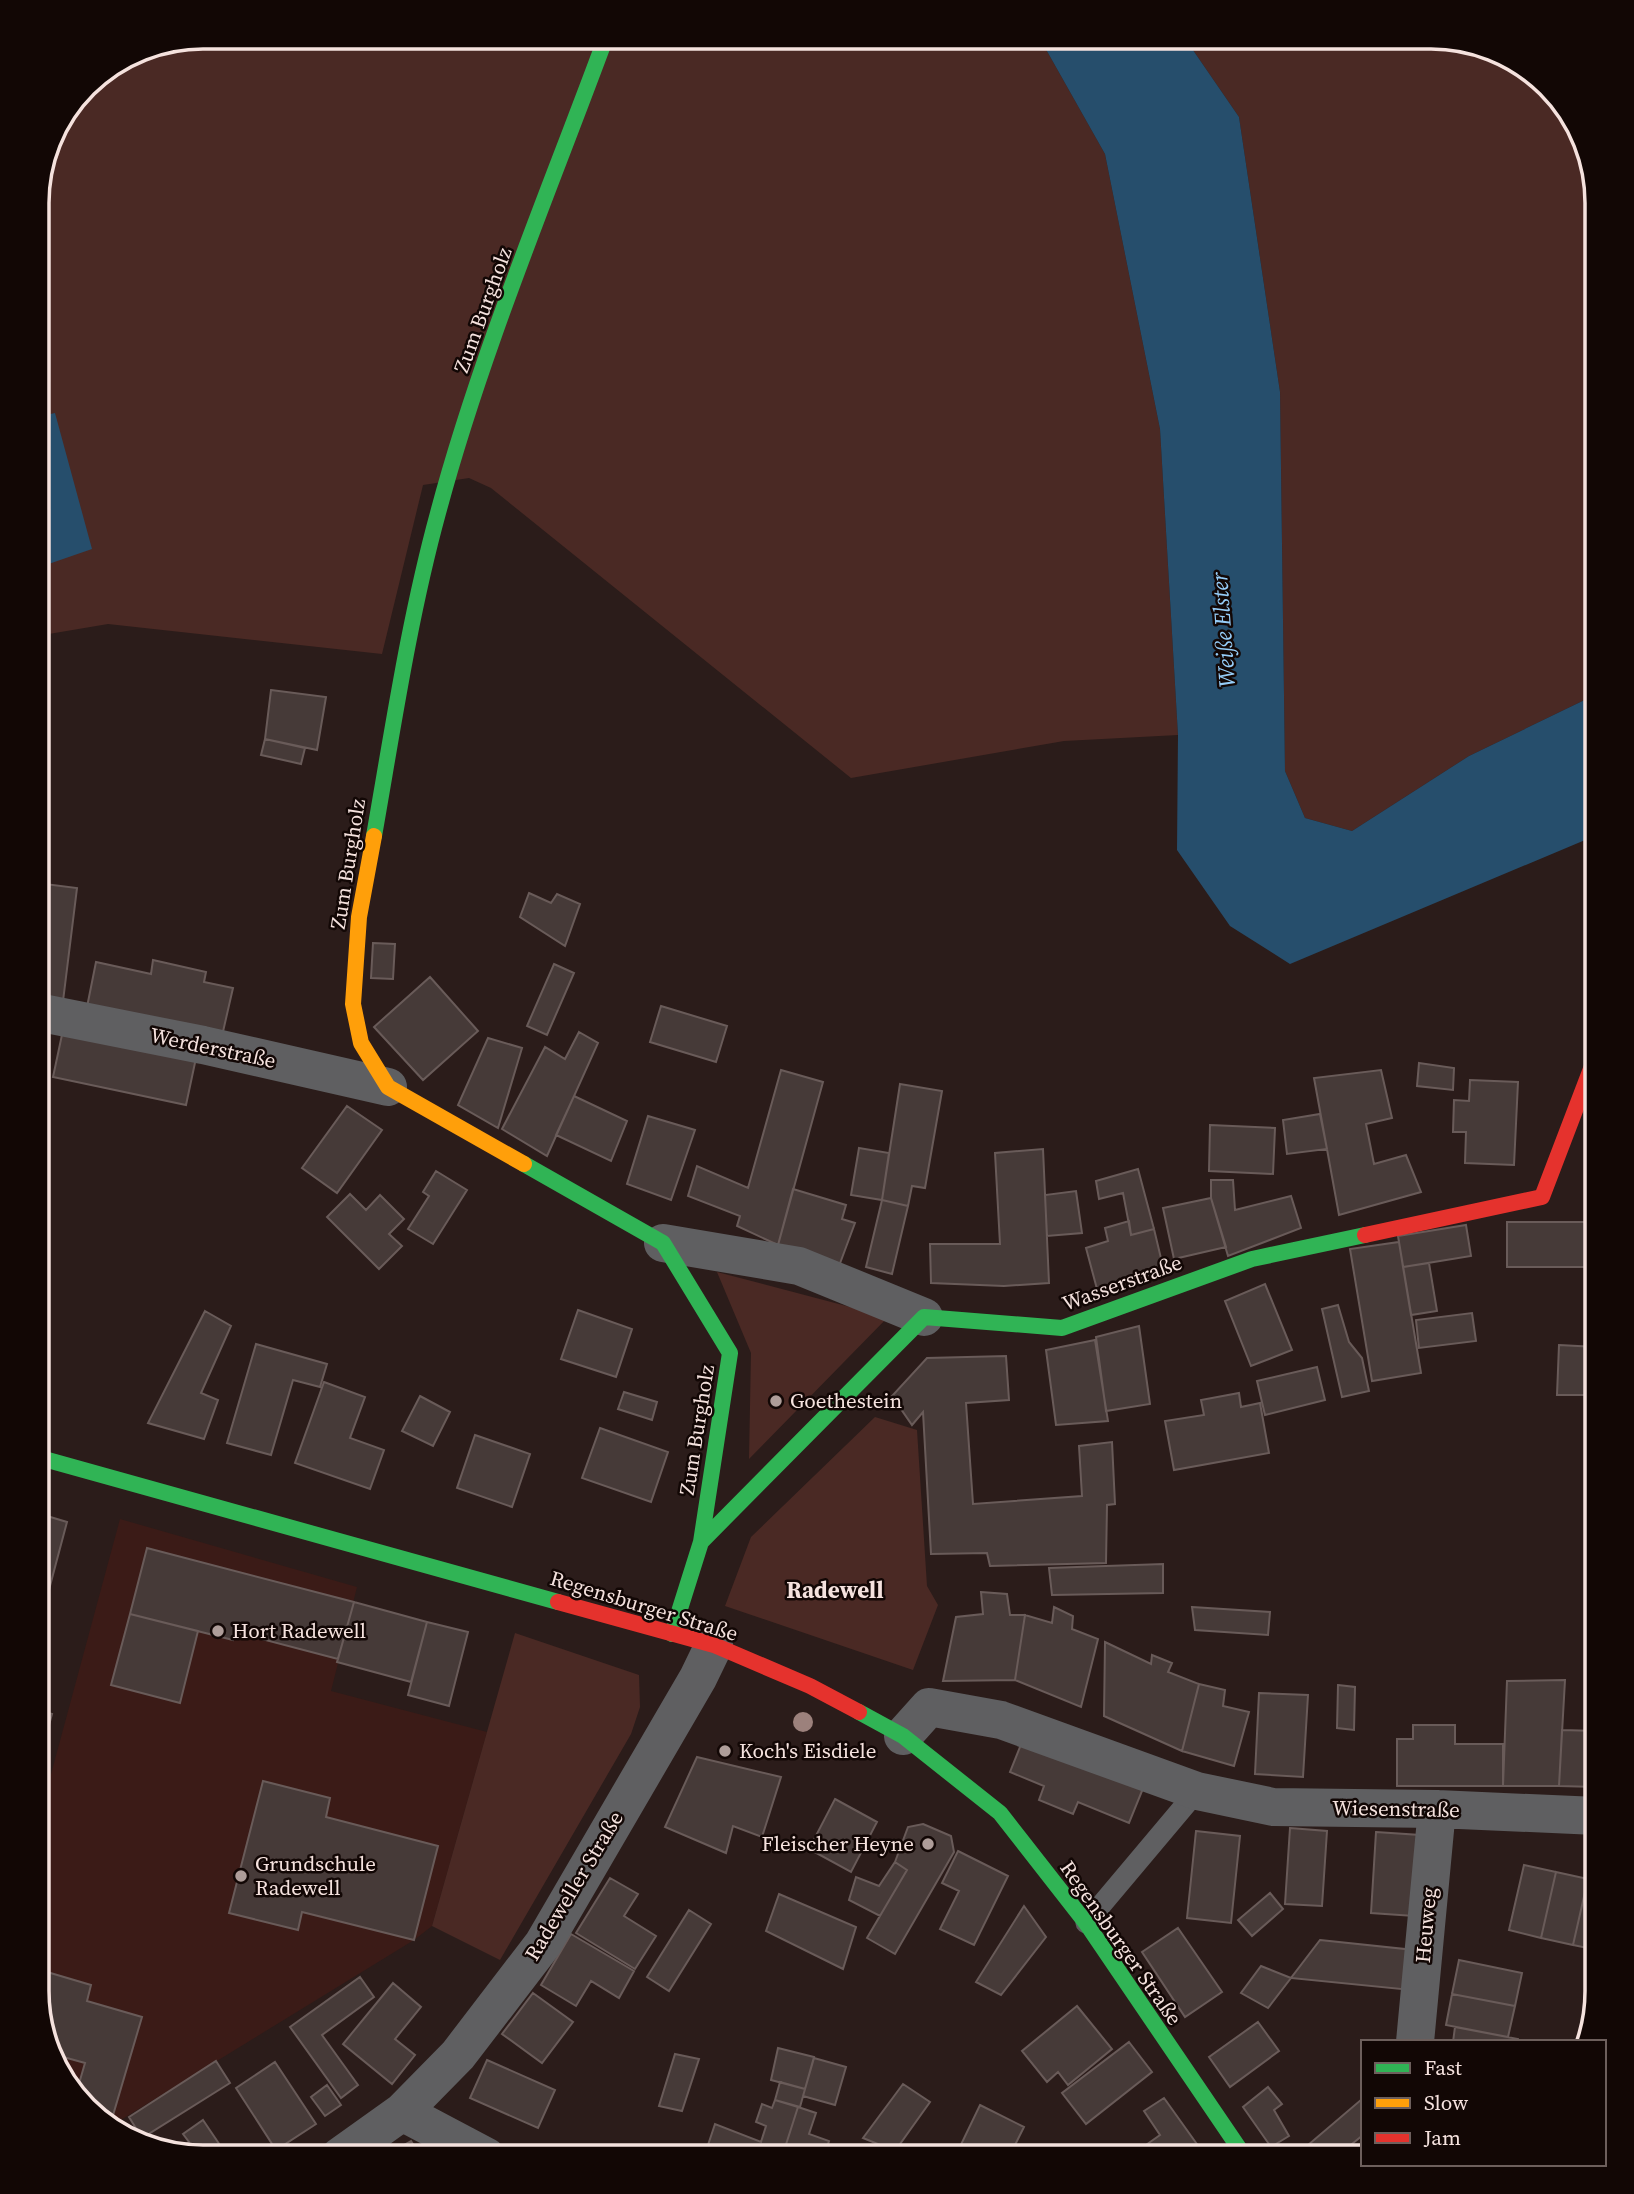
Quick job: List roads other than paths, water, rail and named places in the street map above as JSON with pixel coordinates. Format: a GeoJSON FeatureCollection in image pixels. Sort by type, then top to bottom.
{"type":"FeatureCollection","features":[{"type":"Feature","properties":{"kind":"street","name":"Zum Burgholz"},"geometry":{"type":"LineString","coordinates":[[601,49],[475,393],[438,511],[417,595],[359,917],[352,1004],[361,1043],[388,1087],[663,1243],[730,1353],[701,1542]]}},
{"type":"Feature","properties":{"kind":"street","name":"Werderstraße"},"geometry":{"type":"LineString","coordinates":[[49,1014],[203,1045],[388,1087]]}},
{"type":"Feature","properties":{"kind":"street","name":"Wasserstraße"},"geometry":{"type":"LineString","coordinates":[[924,1317],[1062,1328],[1252,1259],[1542,1197],[1585,1084]]}},
{"type":"Feature","properties":{"kind":"street"},"geometry":{"type":"LineString","coordinates":[[663,1243],[799,1266],[924,1317],[701,1542],[672,1634]]}},
{"type":"Feature","properties":{"kind":"street","name":"Regensburger Straße"},"geometry":{"type":"LineString","coordinates":[[49,1460],[714,1645],[810,1686],[903,1736],[1000,1813],[1086,1923],[1237,2145]]}},
{"type":"Feature","properties":{"kind":"street","name":"Radeweller Straße"},"geometry":{"type":"LineString","coordinates":[[356,2145],[402,2112],[458,2055],[543,1944],[698,1678],[714,1645]]}},
{"type":"Feature","properties":{"kind":"street","name":"Wiesenstraße"},"geometry":{"type":"LineString","coordinates":[[903,1736],[929,1707],[1001,1720],[1197,1791],[1273,1807],[1437,1809],[1585,1815]]}},
{"type":"Feature","properties":{"kind":"street","name":"Heuweg"},"geometry":{"type":"LineString","coordinates":[[1415,2040],[1437,1809]]}},
{"type":"Feature","properties":{"kind":"street"},"geometry":{"type":"LineString","coordinates":[[402,2112],[464,2145]]}},
{"type":"Feature","properties":{"kind":"lane"},"geometry":{"type":"LineString","coordinates":[[1086,1923],[1197,1791]]}},
{"type":"Feature","properties":{"kind":"water","name":"Weiße Elster"},"geometry":{"type":"Polygon","coordinates":[[[1046,49],[1192,49],[1239,117],[1280,392],[1285,771],[1305,818],[1352,831],[1469,756],[1585,700],[1585,840],[1290,964],[1230,926],[1177,850],[1178,735],[1160,429],[1105,154],[1046,49]]]}},
{"type":"Feature","properties":{"kind":"water"},"geometry":{"type":"Polygon","coordinates":[[[55,413],[92,549],[49,564],[49,414],[55,413]]]}},
{"type":"Feature","properties":{"kind":"place","name":"Goethestein"},"geometry":{"type":"Point","coordinates":[776,1401]}},
{"type":"Feature","properties":{"kind":"place","name":"Hort Radewell"},"geometry":{"type":"Point","coordinates":[218,1631]}},
{"type":"Feature","properties":{"kind":"place","name":"Koch's Eisdiele"},"geometry":{"type":"Point","coordinates":[725,1751]}},
{"type":"Feature","properties":{"kind":"place","name":"Fleischer Heyne"},"geometry":{"type":"Point","coordinates":[928,1844]}},
{"type":"Feature","properties":{"kind":"place","name":"Grundschule Radewell"},"geometry":{"type":"Point","coordinates":[241,1876]}},
{"type":"Feature","properties":{"kind":"district","name":"Radewell"},"geometry":{"type":"Point","coordinates":[835,1590]}}]}
